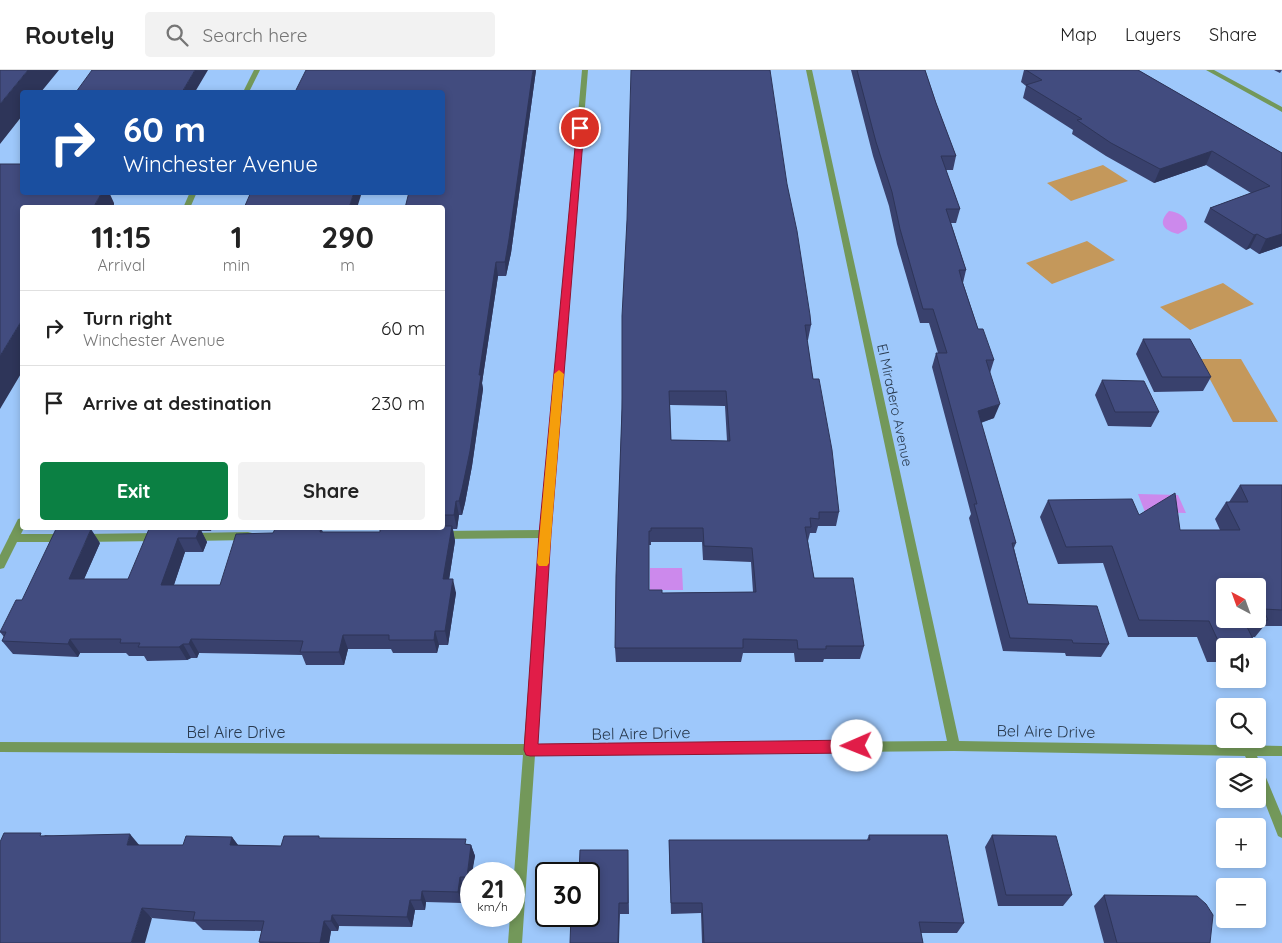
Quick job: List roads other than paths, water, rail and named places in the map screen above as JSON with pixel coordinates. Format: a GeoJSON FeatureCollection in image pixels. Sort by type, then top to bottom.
{"type":"FeatureCollection","features":[{"type":"Feature","properties":{"kind":"street"},"geometry":{"type":"LineString","coordinates":[[247,90],[257,70]]}},
{"type":"Feature","properties":{"kind":"street"},"geometry":{"type":"LineString","coordinates":[[515,943],[545,534],[585,70]]}},
{"type":"Feature","properties":{"kind":"street","name":"El Miradero Avenue"},"geometry":{"type":"LineString","coordinates":[[809,70],[954,746]]}},
{"type":"Feature","properties":{"kind":"street"},"geometry":{"type":"LineString","coordinates":[[1209,70],[1282,110]]}},
{"type":"Feature","properties":{"kind":"street"},"geometry":{"type":"LineString","coordinates":[[0,565],[20,526]]}},
{"type":"Feature","properties":{"kind":"street"},"geometry":{"type":"LineString","coordinates":[[433,535],[545,534]]}},
{"type":"Feature","properties":{"kind":"street"},"geometry":{"type":"LineString","coordinates":[[14,538],[264,536]]}},
{"type":"Feature","properties":{"kind":"street","name":"Bel Aire Drive"},"geometry":{"type":"LineString","coordinates":[[0,747],[530,750],[954,746],[1282,751]]}},
{"type":"Feature","properties":{"kind":"street"},"geometry":{"type":"LineString","coordinates":[[1250,751],[1253,758]]}},
{"type":"Feature","properties":{"kind":"street"},"geometry":{"type":"LineString","coordinates":[[1266,791],[1282,832]]}}]}
